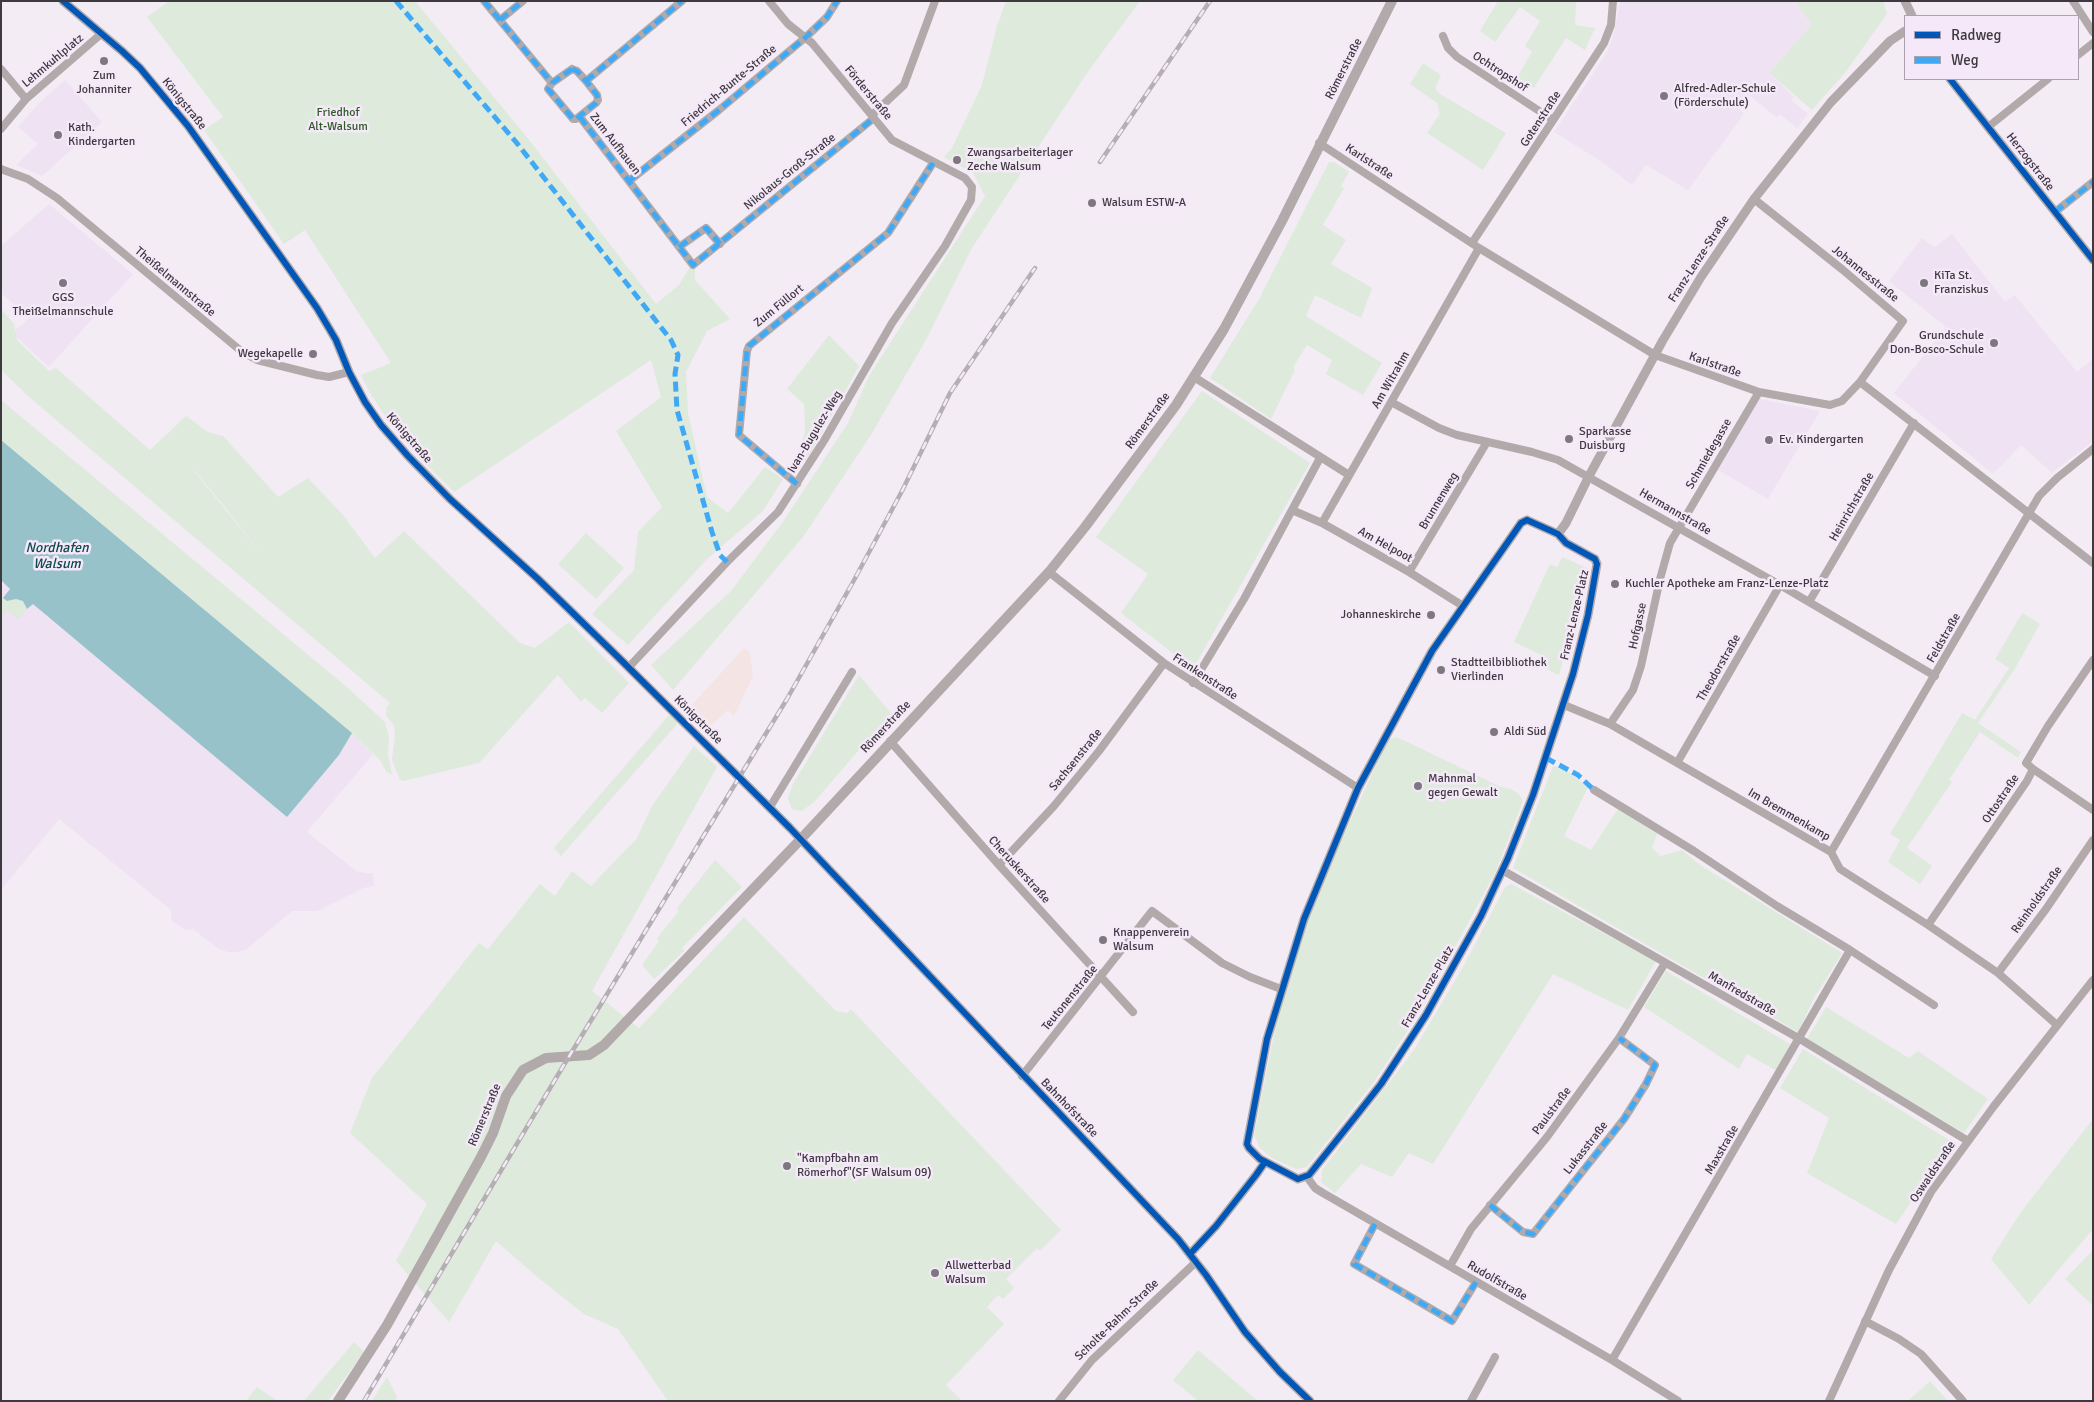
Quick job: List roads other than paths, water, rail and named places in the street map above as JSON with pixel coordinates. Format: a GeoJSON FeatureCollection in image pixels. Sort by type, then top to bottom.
{"type":"FeatureCollection","features":[{"type":"Feature","properties":{"kind":"main road","name":"Römerstraße"},"geometry":{"type":"LineString","coordinates":[[338,1401],[387,1325],[481,1156],[493,1133],[506,1096],[522,1070],[546,1058],[581,1057],[589,1055],[600,1048],[800,840],[1049,572],[1113,490],[1194,377],[1236,307],[1282,221],[1319,143],[1392,1]]}},
{"type":"Feature","properties":{"kind":"street","name":"Königstraße"},"geometry":{"type":"LineString","coordinates":[[63,1],[140,68],[188,126],[317,308],[336,340],[349,372],[365,402],[381,425],[408,456],[450,499],[538,579],[629,667],[800,840]]}},
{"type":"Feature","properties":{"kind":"street","name":"Zum Aufhauen"},"geometry":{"type":"LineString","coordinates":[[484,1],[552,83],[548,90],[573,119],[580,117],[693,265]]}},
{"type":"Feature","properties":{"kind":"street"},"geometry":{"type":"LineString","coordinates":[[500,20],[523,1]]}},
{"type":"Feature","properties":{"kind":"street"},"geometry":{"type":"LineString","coordinates":[[586,81],[682,1]]}},
{"type":"Feature","properties":{"kind":"street","name":"Förderstraße"},"geometry":{"type":"LineString","coordinates":[[769,1],[788,24],[806,37],[892,140],[965,178]]}},
{"type":"Feature","properties":{"kind":"street","name":"Friedrich-Bunte-Straße"},"geometry":{"type":"LineString","coordinates":[[629,181],[719,110],[806,37],[827,17],[837,1]]}},
{"type":"Feature","properties":{"kind":"street","name":"Nikolaus-Groß-Straße"},"geometry":{"type":"LineString","coordinates":[[693,265],[873,116],[904,85],[935,1]]}},
{"type":"Feature","properties":{"kind":"street","name":"Gotenstraße"},"geometry":{"type":"LineString","coordinates":[[1472,243],[1604,43],[1610,25],[1613,1]]}},
{"type":"Feature","properties":{"kind":"street"},"geometry":{"type":"LineString","coordinates":[[1905,1],[1912,15]]}},
{"type":"Feature","properties":{"kind":"street"},"geometry":{"type":"LineString","coordinates":[[2073,1],[2093,32]]}},
{"type":"Feature","properties":{"kind":"street","name":"Franz-Lenze-Straße"},"geometry":{"type":"LineString","coordinates":[[1558,534],[1566,523],[1589,476],[1655,355],[1701,277],[1754,199],[1831,102],[1890,41],[1904,32]]}},
{"type":"Feature","properties":{"kind":"street","name":"Lehmkuhlplatz"},"geometry":{"type":"LineString","coordinates":[[1,129],[26,99],[101,34]]}},
{"type":"Feature","properties":{"kind":"street","name":"Ochtropshof"},"geometry":{"type":"LineString","coordinates":[[1443,36],[1448,48],[1458,58],[1553,120]]}},
{"type":"Feature","properties":{"kind":"street"},"geometry":{"type":"LineString","coordinates":[[2079,54],[2093,43]]}},
{"type":"Feature","properties":{"kind":"street"},"geometry":{"type":"LineString","coordinates":[[1,69],[26,99]]}},
{"type":"Feature","properties":{"kind":"street"},"geometry":{"type":"LineString","coordinates":[[552,83],[572,69],[577,71],[586,81],[597,95],[598,100],[580,117]]}},
{"type":"Feature","properties":{"kind":"street","name":"Herzogstraße"},"geometry":{"type":"LineString","coordinates":[[1951,80],[2093,260]]}},
{"type":"Feature","properties":{"kind":"street"},"geometry":{"type":"LineString","coordinates":[[1988,127],[2047,80]]}},
{"type":"Feature","properties":{"kind":"street","name":"Karlstraße"},"geometry":{"type":"LineString","coordinates":[[1319,143],[1479,248],[1655,355],[1759,392],[1830,405],[1842,401],[1860,382]]}},
{"type":"Feature","properties":{"kind":"street","name":"Zum Füllort"},"geometry":{"type":"LineString","coordinates":[[797,484],[739,434],[746,350],[888,233],[933,163]]}},
{"type":"Feature","properties":{"kind":"street","name":"Theißelmannstraße"},"geometry":{"type":"LineString","coordinates":[[1,169],[39,185],[57,198],[240,351],[257,360],[317,375],[329,376],[349,372]]}},
{"type":"Feature","properties":{"kind":"street","name":"Ivan-Bugulez-Weg"},"geometry":{"type":"LineString","coordinates":[[629,667],[727,562],[767,525],[778,512],[797,484],[892,323],[966,213],[971,200],[972,187],[965,178]]}},
{"type":"Feature","properties":{"kind":"street"},"geometry":{"type":"LineString","coordinates":[[2055,212],[2093,182]]}},
{"type":"Feature","properties":{"kind":"street","name":"Johannesstraße"},"geometry":{"type":"LineString","coordinates":[[1754,199],[1903,321],[1860,382]]}},
{"type":"Feature","properties":{"kind":"street"},"geometry":{"type":"LineString","coordinates":[[679,247],[706,228],[720,244]]}},
{"type":"Feature","properties":{"kind":"street","name":"Am Witrahm"},"geometry":{"type":"LineString","coordinates":[[1322,523],[1479,248]]}},
{"type":"Feature","properties":{"kind":"street"},"geometry":{"type":"LineString","coordinates":[[1194,377],[1349,475]]}},
{"type":"Feature","properties":{"kind":"street"},"geometry":{"type":"LineString","coordinates":[[1860,382],[2093,563]]}},
{"type":"Feature","properties":{"kind":"street","name":"Schmiedegasse"},"geometry":{"type":"LineString","coordinates":[[1679,528],[1759,392]]}},
{"type":"Feature","properties":{"kind":"street","name":"Hermannstraße"},"geometry":{"type":"LineString","coordinates":[[1391,402],[1439,428],[1487,442],[1527,450],[1558,460],[1780,585],[1934,676]]}},
{"type":"Feature","properties":{"kind":"street","name":"Heinrichstraße"},"geometry":{"type":"LineString","coordinates":[[1809,602],[1914,423]]}},
{"type":"Feature","properties":{"kind":"street","name":"Brunnenweg"},"geometry":{"type":"LineString","coordinates":[[1409,572],[1487,442]]}},
{"type":"Feature","properties":{"kind":"street","name":"Feldstraße"},"geometry":{"type":"LineString","coordinates":[[1831,852],[2039,496],[2057,478],[2093,449]]}},
{"type":"Feature","properties":{"kind":"street"},"geometry":{"type":"LineString","coordinates":[[1193,683],[1244,599],[1320,458]]}},
{"type":"Feature","properties":{"kind":"street","name":"Am Helpoot"},"geometry":{"type":"LineString","coordinates":[[1292,510],[1322,523],[1409,572],[1463,606]]}},
{"type":"Feature","properties":{"kind":"street","name":"Franz-Lenze-Platz"},"geometry":{"type":"LineString","coordinates":[[1524,521],[1536,523],[1558,534],[1566,543],[1595,559],[1598,564],[1588,615],[1564,705],[1533,795],[1481,916],[1426,1015],[1381,1084],[1307,1176],[1298,1178],[1265,1162],[1247,1144],[1267,1039],[1281,989],[1321,874],[1358,788],[1432,651],[1463,606],[1524,521]]}},
{"type":"Feature","properties":{"kind":"street","name":"Hofgasse"},"geometry":{"type":"LineString","coordinates":[[1610,724],[1633,690],[1670,542],[1679,528]]}},
{"type":"Feature","properties":{"kind":"street","name":"Frankenstraße"},"geometry":{"type":"LineString","coordinates":[[1049,572],[1164,663],[1358,788]]}},
{"type":"Feature","properties":{"kind":"street","name":"Theodorstraße"},"geometry":{"type":"LineString","coordinates":[[1677,763],[1780,585]]}},
{"type":"Feature","properties":{"kind":"street","name":"Ottostraße"},"geometry":{"type":"LineString","coordinates":[[1928,925],[1948,899],[2033,769],[2026,763],[2048,726],[2093,660]]}},
{"type":"Feature","properties":{"kind":"street","name":"Sachsenstraße"},"geometry":{"type":"LineString","coordinates":[[999,865],[1054,806],[1099,751],[1164,663]]}},
{"type":"Feature","properties":{"kind":"street"},"geometry":{"type":"LineString","coordinates":[[770,808],[852,672]]}},
{"type":"Feature","properties":{"kind":"street","name":"Im Bremmenkamp"},"geometry":{"type":"LineString","coordinates":[[1564,705],[1610,724],[1831,852],[1840,869],[1928,925],[1998,973],[2056,1025]]}},
{"type":"Feature","properties":{"kind":"street","name":"Cheruskerstraße"},"geometry":{"type":"LineString","coordinates":[[890,741],[999,865],[1133,1012]]}},
{"type":"Feature","properties":{"kind":"street"},"geometry":{"type":"LineString","coordinates":[[2033,769],[2093,810]]}},
{"type":"Feature","properties":{"kind":"street"},"geometry":{"type":"LineString","coordinates":[[1594,790],[1700,855],[1934,1005]]}},
{"type":"Feature","properties":{"kind":"street","name":"Bahnhofstraße"},"geometry":{"type":"LineString","coordinates":[[800,840],[1193,1258],[1245,1332],[1280,1372],[1310,1401]]}},
{"type":"Feature","properties":{"kind":"street","name":"Reinholdstraße"},"geometry":{"type":"LineString","coordinates":[[1998,973],[2046,909],[2093,840]]}},
{"type":"Feature","properties":{"kind":"street","name":"Manfredstraße"},"geometry":{"type":"LineString","coordinates":[[1502,870],[1800,1039],[1968,1141]]}},
{"type":"Feature","properties":{"kind":"street","name":"Teutonenstraße"},"geometry":{"type":"LineString","coordinates":[[1022,1076],[1152,911],[1222,963],[1250,977],[1281,989]]}},
{"type":"Feature","properties":{"kind":"street","name":"Maxstraße"},"geometry":{"type":"LineString","coordinates":[[1612,1360],[1850,950]]}},
{"type":"Feature","properties":{"kind":"street","name":"Paulstraße"},"geometry":{"type":"LineString","coordinates":[[1450,1266],[1471,1229],[1547,1137],[1619,1038],[1665,963]]}},
{"type":"Feature","properties":{"kind":"street","name":"Oswaldstraße"},"geometry":{"type":"LineString","coordinates":[[1829,1401],[1912,1225],[1931,1192],[2056,1025],[2093,980]]}},
{"type":"Feature","properties":{"kind":"street","name":"Lukasstraße"},"geometry":{"type":"LineString","coordinates":[[1490,1205],[1524,1232],[1533,1234],[1624,1119],[1655,1066],[1619,1038]]}},
{"type":"Feature","properties":{"kind":"street"},"geometry":{"type":"LineString","coordinates":[[1193,1258],[1265,1162]]}},
{"type":"Feature","properties":{"kind":"street","name":"Rudolfstraße"},"geometry":{"type":"LineString","coordinates":[[1307,1176],[1315,1188],[1612,1360],[1678,1401]]}},
{"type":"Feature","properties":{"kind":"street"},"geometry":{"type":"LineString","coordinates":[[1375,1224],[1354,1264],[1452,1321],[1476,1282]]}},
{"type":"Feature","properties":{"kind":"street","name":"Scholte-Rahm-Straße"},"geometry":{"type":"LineString","coordinates":[[1059,1400],[1092,1360],[1193,1258]]}},
{"type":"Feature","properties":{"kind":"street"},"geometry":{"type":"LineString","coordinates":[[1866,1321],[1899,1339],[1921,1354],[1963,1401]]}},
{"type":"Feature","properties":{"kind":"street"},"geometry":{"type":"LineString","coordinates":[[1471,1401],[1495,1358]]}},
{"type":"Feature","properties":{"kind":"water","name":"Nordhafen Walsum"},"geometry":{"type":"Polygon","coordinates":[[[1,440],[352,733],[339,755],[287,817],[33,604],[27,609],[23,601],[16,599],[7,601],[3,598],[10,589],[1,580],[1,440]]]}},
{"type":"Feature","properties":{"kind":"railway"},"geometry":{"type":"LineString","coordinates":[[1100,162],[1210,1]]}},
{"type":"Feature","properties":{"kind":"railway"},"geometry":{"type":"LineString","coordinates":[[364,1401],[562,1068],[787,699],[902,491],[950,393],[1035,268]]}},
{"type":"Feature","properties":{"kind":"place","name":"Zum Johanniter"},"geometry":{"type":"Point","coordinates":[104,61]}},
{"type":"Feature","properties":{"kind":"place","name":"Alfred-Adler-Schule (Förderschule)"},"geometry":{"type":"Point","coordinates":[1664,96]}},
{"type":"Feature","properties":{"kind":"place","name":"Kath. Kindergarten"},"geometry":{"type":"Point","coordinates":[58,135]}},
{"type":"Feature","properties":{"kind":"place","name":"Zwangsarbeiterlager Zeche Walsum"},"geometry":{"type":"Point","coordinates":[957,160]}},
{"type":"Feature","properties":{"kind":"place","name":"Walsum ESTW-A"},"geometry":{"type":"Point","coordinates":[1092,203]}},
{"type":"Feature","properties":{"kind":"place","name":"GGS Theißelmannschule"},"geometry":{"type":"Point","coordinates":[63,283]}},
{"type":"Feature","properties":{"kind":"place","name":"KiTa St. Franziskus"},"geometry":{"type":"Point","coordinates":[1924,283]}},
{"type":"Feature","properties":{"kind":"place","name":"Grundschule Don-Bosco-Schule"},"geometry":{"type":"Point","coordinates":[1994,343]}},
{"type":"Feature","properties":{"kind":"place","name":"Wegekapelle"},"geometry":{"type":"Point","coordinates":[313,354]}},
{"type":"Feature","properties":{"kind":"place","name":"Sparkasse Duisburg"},"geometry":{"type":"Point","coordinates":[1569,439]}},
{"type":"Feature","properties":{"kind":"place","name":"Ev. Kindergarten"},"geometry":{"type":"Point","coordinates":[1769,440]}},
{"type":"Feature","properties":{"kind":"place","name":"Kuchler Apotheke am Franz-Lenze-Platz"},"geometry":{"type":"Point","coordinates":[1615,584]}},
{"type":"Feature","properties":{"kind":"place","name":"Johanneskirche"},"geometry":{"type":"Point","coordinates":[1431,615]}},
{"type":"Feature","properties":{"kind":"place","name":"Stadtteilbibliothek Vierlinden"},"geometry":{"type":"Point","coordinates":[1441,670]}},
{"type":"Feature","properties":{"kind":"place","name":"Aldi Süd"},"geometry":{"type":"Point","coordinates":[1494,732]}},
{"type":"Feature","properties":{"kind":"place","name":"Mahnmal gegen Gewalt"},"geometry":{"type":"Point","coordinates":[1418,786]}},
{"type":"Feature","properties":{"kind":"place","name":"Knappenverein Walsum"},"geometry":{"type":"Point","coordinates":[1103,940]}},
{"type":"Feature","properties":{"kind":"place","name":"\"Kampfbahn am Römerhof\"(SF Walsum 09)"},"geometry":{"type":"Point","coordinates":[787,1166]}},
{"type":"Feature","properties":{"kind":"place","name":"Allwetterbad Walsum"},"geometry":{"type":"Point","coordinates":[935,1273]}},
{"type":"Feature","properties":{"kind":"park label","name":"Friedhof Alt-Walsum"},"geometry":{"type":"Point","coordinates":[338,120]}}]}
